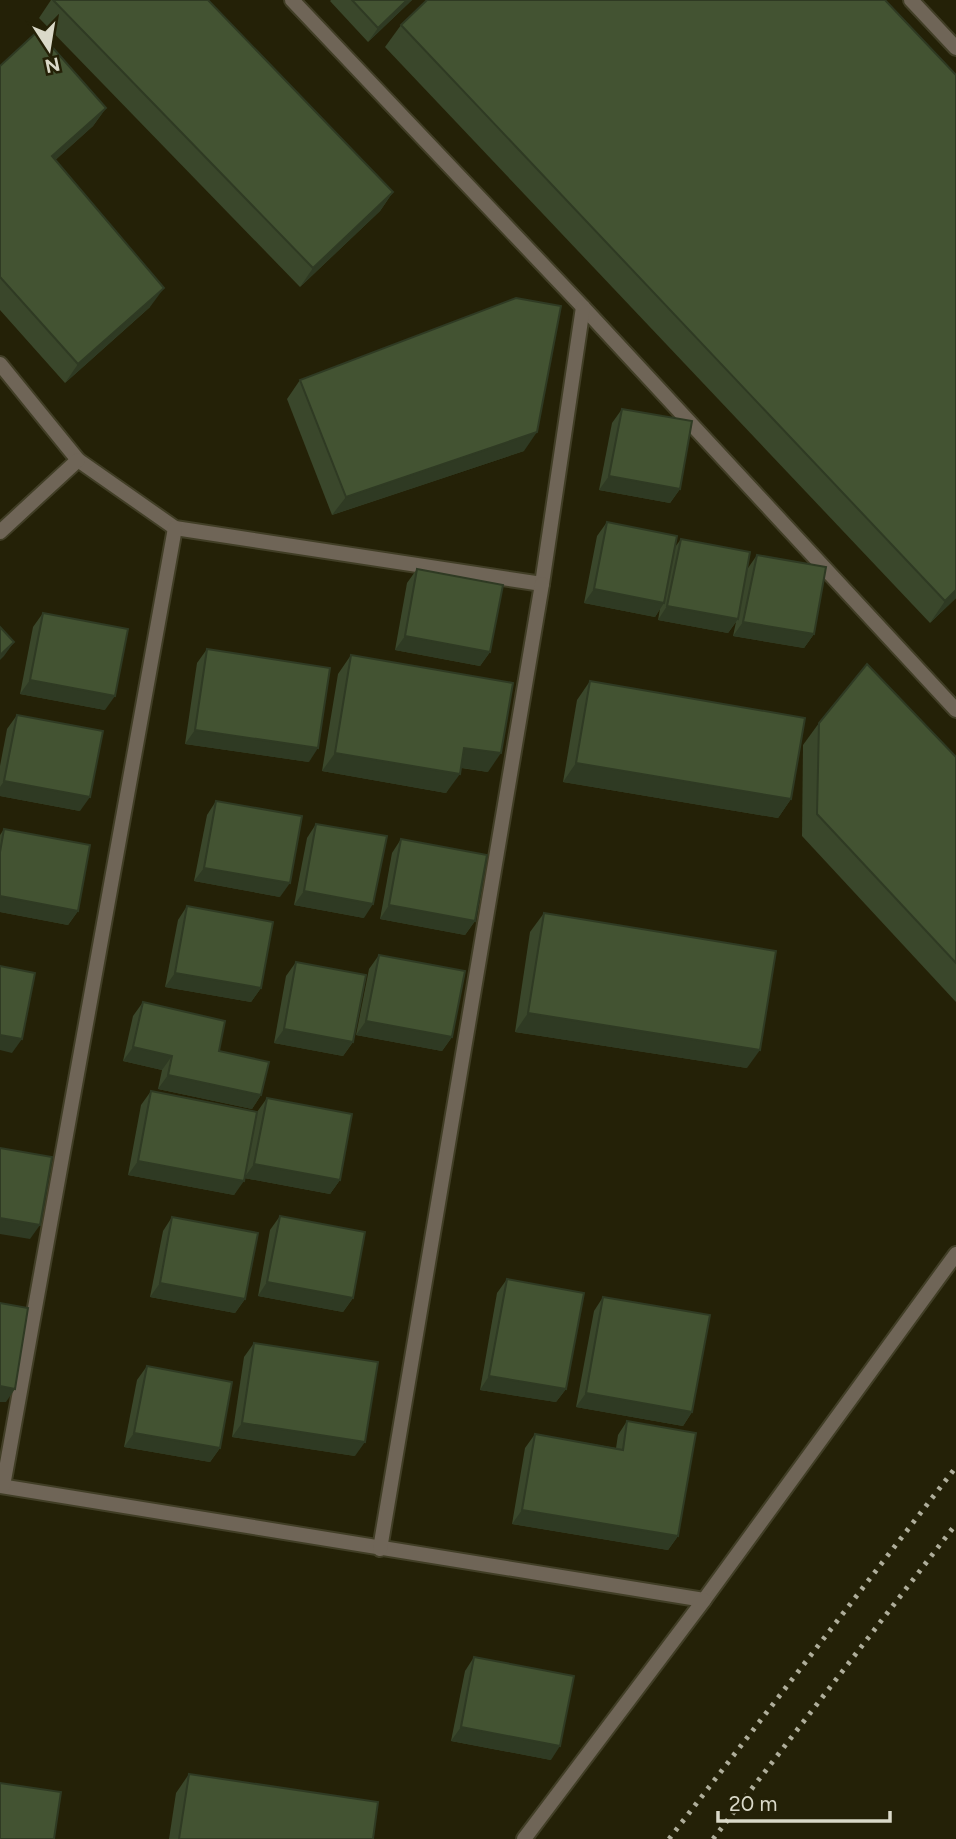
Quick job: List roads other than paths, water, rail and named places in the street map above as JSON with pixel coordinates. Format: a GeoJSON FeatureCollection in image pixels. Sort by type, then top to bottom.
{"type":"FeatureCollection","features":[{"type":"Feature","properties":{"kind":"street"},"geometry":{"type":"LineString","coordinates":[[292,0],[583,307],[956,710]]}},
{"type":"Feature","properties":{"kind":"street"},"geometry":{"type":"LineString","coordinates":[[911,0],[956,48]]}},
{"type":"Feature","properties":{"kind":"street"},"geometry":{"type":"LineString","coordinates":[[380,1549],[542,584],[583,307]]}},
{"type":"Feature","properties":{"kind":"street"},"geometry":{"type":"LineString","coordinates":[[0,363],[78,460],[175,528],[542,584]]}},
{"type":"Feature","properties":{"kind":"street"},"geometry":{"type":"LineString","coordinates":[[0,532],[78,460]]}},
{"type":"Feature","properties":{"kind":"street"},"geometry":{"type":"LineString","coordinates":[[175,528],[1,1486],[704,1600]]}},
{"type":"Feature","properties":{"kind":"street"},"geometry":{"type":"LineString","coordinates":[[524,1839],[704,1600],[956,1254]]}},
{"type":"Feature","properties":{"kind":"railway"},"geometry":{"type":"LineString","coordinates":[[669,1839],[956,1467]]}},
{"type":"Feature","properties":{"kind":"railway"},"geometry":{"type":"LineString","coordinates":[[713,1839],[956,1524]]}}]}
